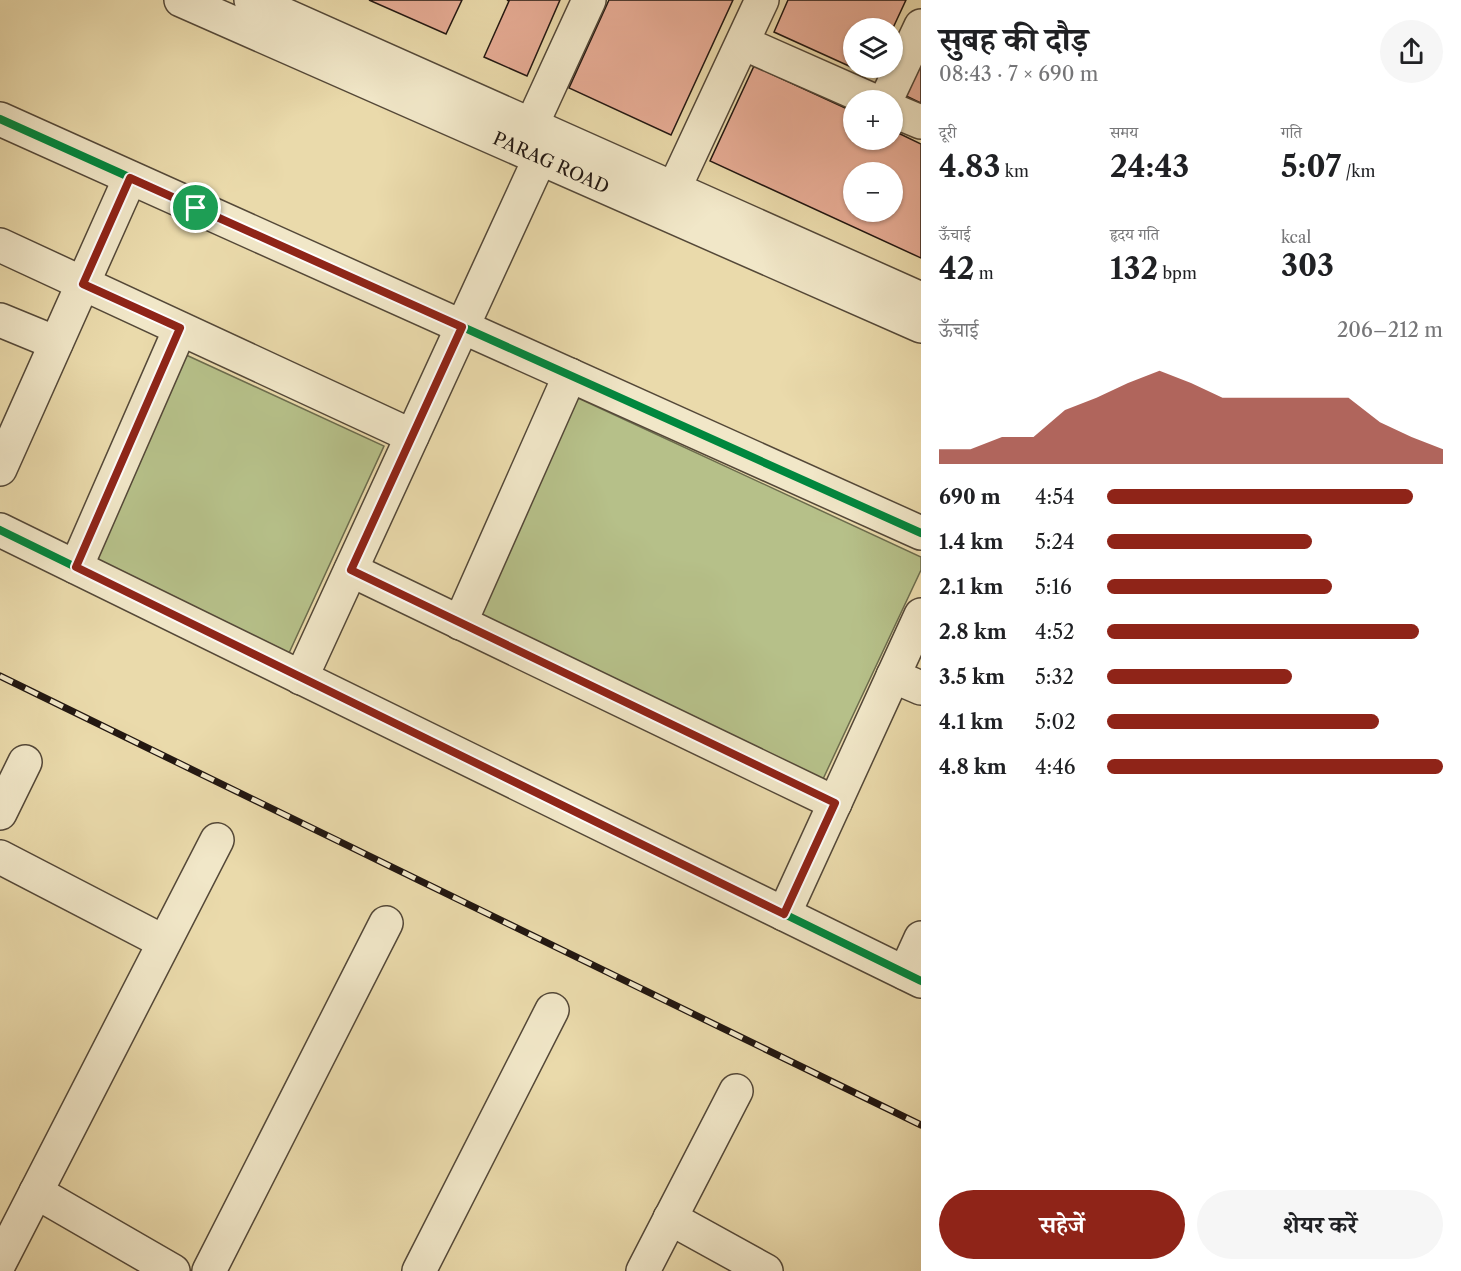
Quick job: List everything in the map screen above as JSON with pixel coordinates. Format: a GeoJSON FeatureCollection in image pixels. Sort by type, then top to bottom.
{"type":"FeatureCollection","features":[{"type":"Feature","properties":{"kind":"street","name":"PARAG ROAD"},"geometry":{"type":"LineString","coordinates":[[181,0],[540,158],[669,200],[921,299]]}},
{"type":"Feature","properties":{"kind":"street","name":"PARAG ROAD"},"geometry":{"type":"LineString","coordinates":[[251,0],[532,124],[669,200],[921,326]]}},
{"type":"Feature","properties":{"kind":"street"},"geometry":{"type":"LineString","coordinates":[[532,124],[589,0]]}},
{"type":"Feature","properties":{"kind":"street"},"geometry":{"type":"LineString","coordinates":[[669,200],[762,0]]}},
{"type":"Feature","properties":{"kind":"street"},"geometry":{"type":"LineString","coordinates":[[891,90],[921,26]]}},
{"type":"Feature","properties":{"kind":"street"},"geometry":{"type":"LineString","coordinates":[[743,43],[849,90]]}},
{"type":"Feature","properties":{"kind":"street"},"geometry":{"type":"LineString","coordinates":[[903,115],[921,122]]}},
{"type":"Feature","properties":{"kind":"street"},"geometry":{"type":"LineString","coordinates":[[0,119],[921,533]]}},
{"type":"Feature","properties":{"kind":"street"},"geometry":{"type":"LineString","coordinates":[[301,678],[540,158]]}},
{"type":"Feature","properties":{"kind":"street"},"geometry":{"type":"LineString","coordinates":[[4,449],[56,343],[130,178]]}},
{"type":"Feature","properties":{"kind":"street"},"geometry":{"type":"LineString","coordinates":[[0,245],[412,436]]}},
{"type":"Feature","properties":{"kind":"street"},"geometry":{"type":"LineString","coordinates":[[0,320],[56,343]]}},
{"type":"Feature","properties":{"kind":"street"},"geometry":{"type":"LineString","coordinates":[[76,567],[180,328]]}},
{"type":"Feature","properties":{"kind":"street"},"geometry":{"type":"LineString","coordinates":[[460,623],[570,375]]}},
{"type":"Feature","properties":{"kind":"street"},"geometry":{"type":"LineString","coordinates":[[0,530],[913,977],[921,938]]}},
{"type":"Feature","properties":{"kind":"street"},"geometry":{"type":"LineString","coordinates":[[351,570],[835,803]]}},
{"type":"Feature","properties":{"kind":"street"},"geometry":{"type":"LineString","coordinates":[[784,914],[835,803],[907,682],[921,615]]}},
{"type":"Feature","properties":{"kind":"street"},"geometry":{"type":"LineString","coordinates":[[0,813],[25,762]]}},
{"type":"Feature","properties":{"kind":"street"},"geometry":{"type":"LineString","coordinates":[[0,1262],[218,840]]}},
{"type":"Feature","properties":{"kind":"street"},"geometry":{"type":"LineString","coordinates":[[0,857],[164,942]]}},
{"type":"Feature","properties":{"kind":"street"},"geometry":{"type":"LineString","coordinates":[[208,1271],[386,923]]}},
{"type":"Feature","properties":{"kind":"street"},"geometry":{"type":"LineString","coordinates":[[419,1271],[552,1010]]}},
{"type":"Feature","properties":{"kind":"street"},"geometry":{"type":"LineString","coordinates":[[643,1271],[736,1091]]}},
{"type":"Feature","properties":{"kind":"street"},"geometry":{"type":"LineString","coordinates":[[36,1192],[173,1271]]}},
{"type":"Feature","properties":{"kind":"street"},"geometry":{"type":"LineString","coordinates":[[670,1218],[766,1271]]}},
{"type":"Feature","properties":{"kind":"green space"},"geometry":{"type":"Polygon","coordinates":[[[184,354],[384,446],[289,653],[88,561],[184,354]]]}},
{"type":"Feature","properties":{"kind":"green space"},"geometry":{"type":"Polygon","coordinates":[[[578,398],[921,557],[921,570],[823,779],[475,618],[578,398]]]}},
{"type":"Feature","properties":{"kind":"building"},"geometry":{"type":"Polygon","coordinates":[[[369,0],[462,0],[446,34],[369,0]]]}},
{"type":"Feature","properties":{"kind":"building"},"geometry":{"type":"Polygon","coordinates":[[[507,0],[560,0],[527,76],[484,57],[509,1],[507,0]]]}},
{"type":"Feature","properties":{"kind":"building"},"geometry":{"type":"Polygon","coordinates":[[[609,0],[733,0],[671,135],[569,88],[609,0]]]}},
{"type":"Feature","properties":{"kind":"building"},"geometry":{"type":"Polygon","coordinates":[[[788,0],[906,0],[898,18],[843,18],[843,63],[774,32],[788,0]]]}},
{"type":"Feature","properties":{"kind":"building"},"geometry":{"type":"Polygon","coordinates":[[[921,54],[921,103],[903,94],[921,54]]]}},
{"type":"Feature","properties":{"kind":"building"},"geometry":{"type":"Polygon","coordinates":[[[754,66],[843,107],[843,150],[903,150],[903,135],[921,144],[921,258],[710,161],[754,66]]]}},
{"type":"Feature","properties":{"kind":"railway"},"geometry":{"type":"LineString","coordinates":[[0,676],[921,1125]]}},
{"type":"Feature","properties":{"kind":"cycle path"},"geometry":{"type":"LineString","coordinates":[[0,119],[921,533]]}},
{"type":"Feature","properties":{"kind":"cycle path"},"geometry":{"type":"LineString","coordinates":[[0,530],[921,981]]}},
{"type":"Feature","properties":{"kind":"route"},"geometry":{"type":"LineString","coordinates":[[130,178],[196,208],[462,327],[351,570],[835,803],[784,914],[76,567],[180,328],[83,284],[130,178]]}}]}
